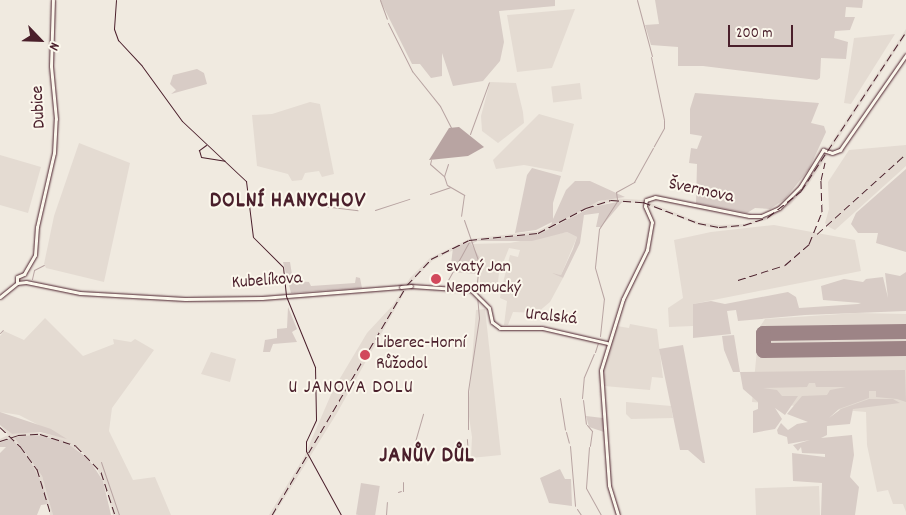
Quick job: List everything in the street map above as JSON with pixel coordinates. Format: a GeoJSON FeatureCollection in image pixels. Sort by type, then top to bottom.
{"type":"FeatureCollection","features":[{"type":"Feature","properties":{"kind":"street","name":"Dubice"},"geometry":{"type":"LineString","coordinates":[[0,297],[17,283],[17,277],[24,274],[35,255],[37,227],[54,153],[53,0]]}},
{"type":"Feature","properties":{"kind":"street","name":"Švermova"},"geometry":{"type":"LineString","coordinates":[[618,515],[609,485],[601,380],[607,343],[618,320],[623,299],[647,250],[652,222],[645,206],[648,197],[744,216],[761,216],[779,208],[800,187],[823,150],[832,153],[840,150],[906,55]]}},
{"type":"Feature","properties":{"kind":"street"},"geometry":{"type":"LineString","coordinates":[[24,274],[26,282]]}},
{"type":"Feature","properties":{"kind":"street","name":"Kubelíkova"},"geometry":{"type":"LineString","coordinates":[[17,283],[26,282],[80,293],[185,299],[262,298],[401,286],[471,290],[489,308],[492,322]]}},
{"type":"Feature","properties":{"kind":"street","name":"Uralská"},"geometry":{"type":"LineString","coordinates":[[492,322],[500,328],[542,328],[597,338],[607,343]]}},
{"type":"Feature","properties":{"kind":"shaded area"},"geometry":{"type":"Polygon","coordinates":[[[380,0],[555,0],[555,6],[499,11],[504,42],[500,61],[483,81],[453,86],[442,53],[442,76],[431,78],[420,64],[412,64],[380,0]]]}},
{"type":"Feature","properties":{"kind":"shaded area"},"geometry":{"type":"Polygon","coordinates":[[[655,0],[863,0],[862,8],[846,7],[845,17],[855,17],[850,30],[835,31],[834,38],[848,42],[846,59],[821,58],[820,78],[817,80],[703,66],[678,66],[678,47],[651,45],[645,25],[659,24],[655,0]]]}},
{"type":"Feature","properties":{"kind":"shaded area"},"geometry":{"type":"Polygon","coordinates":[[[575,9],[552,68],[517,72],[507,15],[575,9]]]}},
{"type":"Feature","properties":{"kind":"shaded area"},"geometry":{"type":"Polygon","coordinates":[[[906,29],[906,35],[808,185],[791,204],[769,219],[744,227],[719,229],[698,225],[642,203],[611,202],[587,209],[539,234],[469,242],[432,261],[408,286],[337,413],[274,515],[269,515],[304,457],[333,390],[367,333],[393,305],[410,278],[430,258],[469,239],[538,231],[585,206],[611,198],[643,200],[699,222],[719,225],[744,224],[767,216],[800,190],[906,29]]]}},
{"type":"Feature","properties":{"kind":"shaded area"},"geometry":{"type":"Polygon","coordinates":[[[895,34],[851,104],[844,103],[854,38],[895,34]]]}},
{"type":"Feature","properties":{"kind":"shaded area"},"geometry":{"type":"Polygon","coordinates":[[[197,69],[204,73],[207,84],[171,94],[176,90],[170,84],[173,75],[197,69]]]}},
{"type":"Feature","properties":{"kind":"shaded area"},"geometry":{"type":"Polygon","coordinates":[[[490,82],[516,83],[523,112],[524,123],[498,143],[482,131],[481,116],[490,82]]]}},
{"type":"Feature","properties":{"kind":"shaded area"},"geometry":{"type":"Polygon","coordinates":[[[580,83],[582,99],[553,102],[551,87],[580,83]]]}},
{"type":"Feature","properties":{"kind":"shaded area"},"geometry":{"type":"Polygon","coordinates":[[[695,93],[819,103],[811,123],[824,126],[826,132],[809,169],[785,199],[770,209],[755,208],[747,213],[696,203],[697,164],[689,163],[691,148],[697,149],[702,136],[690,134],[690,109],[695,93]]]}},
{"type":"Feature","properties":{"kind":"shaded area"},"geometry":{"type":"Polygon","coordinates":[[[310,102],[320,104],[334,174],[322,177],[319,171],[305,173],[302,180],[292,181],[288,174],[257,166],[252,115],[272,114],[310,102]]]}},
{"type":"Feature","properties":{"kind":"shaded area"},"geometry":{"type":"Polygon","coordinates":[[[539,114],[574,124],[562,172],[524,165],[496,169],[493,160],[539,114]]]}},
{"type":"Feature","properties":{"kind":"shaded area"},"geometry":{"type":"Polygon","coordinates":[[[459,127],[484,147],[468,156],[429,160],[449,128],[459,127]]]}},
{"type":"Feature","properties":{"kind":"shaded area"},"geometry":{"type":"Polygon","coordinates":[[[79,143],[130,163],[104,282],[46,268],[44,264],[54,216],[79,143]]]}},
{"type":"Feature","properties":{"kind":"shaded area"},"geometry":{"type":"Polygon","coordinates":[[[906,145],[906,166],[835,230],[829,227],[825,223],[829,209],[828,182],[849,150],[906,145]]]}},
{"type":"Feature","properties":{"kind":"shaded area"},"geometry":{"type":"Polygon","coordinates":[[[0,155],[41,167],[28,213],[0,205],[0,155]]]}},
{"type":"Feature","properties":{"kind":"shaded area"},"geometry":{"type":"Polygon","coordinates":[[[532,168],[561,176],[553,203],[553,219],[566,190],[575,181],[590,181],[625,197],[599,201],[551,226],[552,222],[536,230],[515,233],[527,175],[532,168]]]}},
{"type":"Feature","properties":{"kind":"shaded area"},"geometry":{"type":"Polygon","coordinates":[[[906,169],[906,252],[876,243],[878,233],[858,233],[851,224],[856,213],[906,169]]]}},
{"type":"Feature","properties":{"kind":"shaded area"},"geometry":{"type":"Polygon","coordinates":[[[623,201],[601,227],[596,227],[599,213],[584,215],[580,243],[563,278],[552,273],[561,275],[573,249],[577,237],[567,232],[532,241],[477,241],[471,244],[480,258],[480,274],[450,272],[453,248],[459,245],[484,239],[539,234],[592,207],[623,201]]]}},
{"type":"Feature","properties":{"kind":"shaded area"},"geometry":{"type":"Polygon","coordinates":[[[774,225],[855,240],[861,271],[693,304],[693,326],[669,327],[668,308],[683,298],[674,240],[711,232],[774,225]]]}},
{"type":"Feature","properties":{"kind":"shaded area"},"geometry":{"type":"Polygon","coordinates":[[[567,232],[577,237],[561,275],[556,274],[563,278],[550,302],[537,313],[513,312],[508,325],[504,325],[507,301],[500,298],[501,291],[510,255],[518,257],[520,250],[509,248],[499,273],[497,291],[480,288],[480,258],[470,244],[510,243],[567,232]]]}},
{"type":"Feature","properties":{"kind":"shaded area"},"geometry":{"type":"Polygon","coordinates":[[[283,262],[290,262],[293,281],[309,282],[311,286],[355,283],[356,277],[360,278],[362,288],[291,293],[283,262]]]}},
{"type":"Feature","properties":{"kind":"shaded area"},"geometry":{"type":"Polygon","coordinates":[[[906,272],[906,311],[805,315],[738,321],[736,310],[727,311],[731,334],[693,338],[693,304],[711,301],[725,304],[788,292],[796,297],[799,308],[858,304],[861,303],[823,300],[821,286],[844,279],[863,282],[866,279],[883,277],[888,298],[885,273],[900,276],[906,272]]]}},
{"type":"Feature","properties":{"kind":"shaded area"},"geometry":{"type":"Polygon","coordinates":[[[288,307],[297,329],[292,332],[297,342],[273,344],[270,352],[263,352],[265,340],[277,338],[277,329],[287,328],[288,307]]]}},
{"type":"Feature","properties":{"kind":"shaded area"},"geometry":{"type":"Polygon","coordinates":[[[485,309],[501,455],[471,458],[472,437],[468,410],[476,310],[485,309]]]}},
{"type":"Feature","properties":{"kind":"shaded area"},"geometry":{"type":"Polygon","coordinates":[[[857,313],[906,314],[906,512],[903,504],[893,504],[888,490],[877,492],[867,445],[866,412],[752,402],[759,328],[765,319],[857,313]]]}},
{"type":"Feature","properties":{"kind":"shaded area"},"geometry":{"type":"Polygon","coordinates":[[[45,318],[83,356],[114,344],[113,339],[131,342],[135,339],[154,350],[112,408],[109,431],[133,480],[155,477],[171,515],[113,515],[105,485],[96,467],[82,452],[49,437],[15,438],[42,476],[51,503],[53,515],[50,515],[43,485],[28,457],[18,445],[0,443],[0,439],[8,435],[0,425],[12,434],[35,432],[62,437],[19,415],[0,412],[0,336],[4,331],[24,340],[45,318]]]}},
{"type":"Feature","properties":{"kind":"shaded area"},"geometry":{"type":"Polygon","coordinates":[[[630,324],[657,329],[663,378],[652,377],[650,390],[604,386],[603,363],[609,343],[617,326],[629,328],[630,324]]]}},
{"type":"Feature","properties":{"kind":"shaded area"},"geometry":{"type":"Polygon","coordinates":[[[734,335],[740,372],[733,372],[724,350],[722,336],[734,335]]]}},
{"type":"Feature","properties":{"kind":"shaded area"},"geometry":{"type":"Polygon","coordinates":[[[683,345],[705,463],[688,450],[680,450],[659,349],[683,345]]]}},
{"type":"Feature","properties":{"kind":"shaded area"},"geometry":{"type":"Polygon","coordinates":[[[211,352],[236,359],[230,382],[201,374],[211,352]]]}},
{"type":"Feature","properties":{"kind":"shaded area"},"geometry":{"type":"Polygon","coordinates":[[[905,370],[906,402],[897,399],[876,397],[876,391],[869,391],[869,398],[839,409],[829,418],[841,409],[869,399],[893,399],[900,403],[853,409],[850,424],[827,426],[827,435],[821,438],[852,435],[854,455],[850,477],[859,487],[855,515],[821,515],[822,483],[793,481],[792,453],[825,457],[825,454],[802,453],[801,447],[798,451],[793,445],[810,440],[788,444],[787,437],[778,434],[777,430],[781,423],[788,430],[797,424],[808,422],[787,414],[802,396],[827,395],[830,390],[846,387],[816,387],[815,383],[809,383],[807,387],[763,388],[777,390],[782,396],[798,396],[785,415],[775,408],[782,419],[775,429],[753,433],[753,411],[758,409],[758,402],[743,389],[740,372],[905,370]]]}},
{"type":"Feature","properties":{"kind":"shaded area"},"geometry":{"type":"Polygon","coordinates":[[[626,402],[671,406],[673,418],[631,419],[626,414],[626,402]]]}},
{"type":"Feature","properties":{"kind":"shaded area"},"geometry":{"type":"Polygon","coordinates":[[[0,412],[51,429],[67,439],[40,432],[12,434],[0,425],[0,412]]]}},
{"type":"Feature","properties":{"kind":"shaded area"},"geometry":{"type":"Polygon","coordinates":[[[586,416],[603,418],[604,432],[589,427],[586,416]]]}},
{"type":"Feature","properties":{"kind":"shaded area"},"geometry":{"type":"Polygon","coordinates":[[[35,435],[62,440],[88,458],[103,481],[111,515],[53,515],[42,476],[14,437],[35,435]]]}},
{"type":"Feature","properties":{"kind":"shaded area"},"geometry":{"type":"Polygon","coordinates":[[[11,438],[28,457],[43,485],[48,504],[41,505],[37,515],[0,515],[0,453],[6,447],[0,447],[0,443],[11,438]]]}},
{"type":"Feature","properties":{"kind":"shaded area"},"geometry":{"type":"Polygon","coordinates":[[[560,469],[565,479],[571,479],[572,506],[549,503],[540,478],[560,469]]]}},
{"type":"Feature","properties":{"kind":"shaded area"},"geometry":{"type":"Polygon","coordinates":[[[361,483],[380,486],[375,515],[356,515],[361,483]]]}},
{"type":"Feature","properties":{"kind":"shaded area"},"geometry":{"type":"Polygon","coordinates":[[[819,486],[820,515],[756,515],[755,488],[819,486]]]}},
{"type":"Feature","properties":{"kind":"waterway"},"geometry":{"type":"LineString","coordinates":[[380,0],[387,19]]}},
{"type":"Feature","properties":{"kind":"waterway"},"geometry":{"type":"LineString","coordinates":[[637,0],[652,56]]}},
{"type":"Feature","properties":{"kind":"waterway"},"geometry":{"type":"LineString","coordinates":[[388,23],[412,71],[440,106],[451,128]]}},
{"type":"Feature","properties":{"kind":"waterway"},"geometry":{"type":"LineString","coordinates":[[651,57],[664,120],[664,128],[654,146]]}},
{"type":"Feature","properties":{"kind":"waterway"},"geometry":{"type":"LineString","coordinates":[[470,134],[489,82]]}},
{"type":"Feature","properties":{"kind":"waterway"},"geometry":{"type":"LineString","coordinates":[[617,199],[616,192],[634,182],[653,148]]}},
{"type":"Feature","properties":{"kind":"waterway"},"geometry":{"type":"LineString","coordinates":[[431,160],[430,164],[444,176]]}},
{"type":"Feature","properties":{"kind":"waterway"},"geometry":{"type":"LineString","coordinates":[[448,164],[444,176],[447,185],[464,195],[461,216]]}},
{"type":"Feature","properties":{"kind":"waterway"},"geometry":{"type":"LineString","coordinates":[[430,194],[450,187]]}},
{"type":"Feature","properties":{"kind":"waterway"},"geometry":{"type":"LineString","coordinates":[[375,210],[409,199]]}},
{"type":"Feature","properties":{"kind":"waterway"},"geometry":{"type":"LineString","coordinates":[[600,336],[604,299],[595,267],[599,229],[617,201]]}},
{"type":"Feature","properties":{"kind":"waterway"},"geometry":{"type":"LineString","coordinates":[[323,206],[358,210]]}},
{"type":"Feature","properties":{"kind":"waterway"},"geometry":{"type":"LineString","coordinates":[[464,220],[479,263],[476,292]]}},
{"type":"Feature","properties":{"kind":"waterway"},"geometry":{"type":"LineString","coordinates":[[448,280],[469,242]]}},
{"type":"Feature","properties":{"kind":"waterway"},"geometry":{"type":"LineString","coordinates":[[32,279],[34,270],[44,265]]}},
{"type":"Feature","properties":{"kind":"waterway"},"geometry":{"type":"LineString","coordinates":[[468,429],[468,391],[479,318],[477,297]]}},
{"type":"Feature","properties":{"kind":"waterway"},"geometry":{"type":"LineString","coordinates":[[0,333],[3,330]]}},
{"type":"Feature","properties":{"kind":"waterway"},"geometry":{"type":"LineString","coordinates":[[595,352],[598,343]]}},
{"type":"Feature","properties":{"kind":"waterway"},"geometry":{"type":"LineString","coordinates":[[582,398],[584,377],[594,354]]}},
{"type":"Feature","properties":{"kind":"waterway"},"geometry":{"type":"LineString","coordinates":[[560,398],[565,430]]}},
{"type":"Feature","properties":{"kind":"waterway"},"geometry":{"type":"LineString","coordinates":[[583,400],[586,424]]}},
{"type":"Feature","properties":{"kind":"waterway"},"geometry":{"type":"LineString","coordinates":[[410,459],[423,414]]}},
{"type":"Feature","properties":{"kind":"waterway"},"geometry":{"type":"LineString","coordinates":[[587,425],[592,431],[590,446]]}},
{"type":"Feature","properties":{"kind":"waterway"},"geometry":{"type":"LineString","coordinates":[[566,432],[569,443]]}},
{"type":"Feature","properties":{"kind":"waterway"},"geometry":{"type":"LineString","coordinates":[[464,458],[468,455],[467,439]]}},
{"type":"Feature","properties":{"kind":"waterway"},"geometry":{"type":"LineString","coordinates":[[570,446],[575,506]]}},
{"type":"Feature","properties":{"kind":"waterway"},"geometry":{"type":"LineString","coordinates":[[589,447],[586,488],[601,515]]}},
{"type":"Feature","properties":{"kind":"waterway"},"geometry":{"type":"LineString","coordinates":[[101,462],[119,515]]}},
{"type":"Feature","properties":{"kind":"waterway"},"geometry":{"type":"LineString","coordinates":[[403,482],[403,491]]}},
{"type":"Feature","properties":{"kind":"waterway"},"geometry":{"type":"LineString","coordinates":[[386,515],[387,502]]}},
{"type":"Feature","properties":{"kind":"waterway"},"geometry":{"type":"LineString","coordinates":[[577,509],[581,515]]}},
{"type":"Feature","properties":{"kind":"runway"},"geometry":{"type":"LineString","coordinates":[[906,331],[763,333],[763,350],[906,348]]}},
{"type":"Feature","properties":{"kind":"tram line"},"geometry":{"type":"LineString","coordinates":[[116,0],[114,29],[118,40],[142,66],[182,121],[246,181],[253,237],[283,267],[286,296],[315,367],[316,420],[306,441],[306,451],[341,515]]}},
{"type":"Feature","properties":{"kind":"tram line"},"geometry":{"type":"LineString","coordinates":[[206,145],[199,150],[201,157],[225,161]]}},
{"type":"Feature","properties":{"kind":"railway"},"geometry":{"type":"LineString","coordinates":[[272,515],[407,285],[431,259],[469,240],[538,233],[586,208],[611,200],[643,202],[698,223],[719,227],[744,225],[768,217],[801,191],[906,32]]}},
{"type":"Feature","properties":{"kind":"railway"},"geometry":{"type":"LineString","coordinates":[[817,234],[906,154]]}},
{"type":"Feature","properties":{"kind":"railway"},"geometry":{"type":"LineString","coordinates":[[738,280],[785,265],[809,244],[822,212],[821,180],[825,162]]}},
{"type":"Feature","properties":{"kind":"railway"},"geometry":{"type":"LineString","coordinates":[[0,427],[20,446],[37,469],[51,515]]}},
{"type":"Feature","properties":{"kind":"railway"},"geometry":{"type":"LineString","coordinates":[[0,441],[18,435],[40,434],[76,446],[101,472],[115,515]]}},
{"type":"Feature","properties":{"kind":"place","name":"svatý Jan Nepomucký"},"geometry":{"type":"Point","coordinates":[436,279]}},
{"type":"Feature","properties":{"kind":"place","name":"Liberec-Horní Růžodol"},"geometry":{"type":"Point","coordinates":[365,355]}},
{"type":"Feature","properties":{"kind":"district","name":"DOLNÍ HANYCHOV"},"geometry":{"type":"Point","coordinates":[288,202]}},
{"type":"Feature","properties":{"kind":"district","name":"U JANOVA DOLU"},"geometry":{"type":"Point","coordinates":[351,389]}},
{"type":"Feature","properties":{"kind":"district","name":"JANŮV DŮL"},"geometry":{"type":"Point","coordinates":[427,457]}}]}
